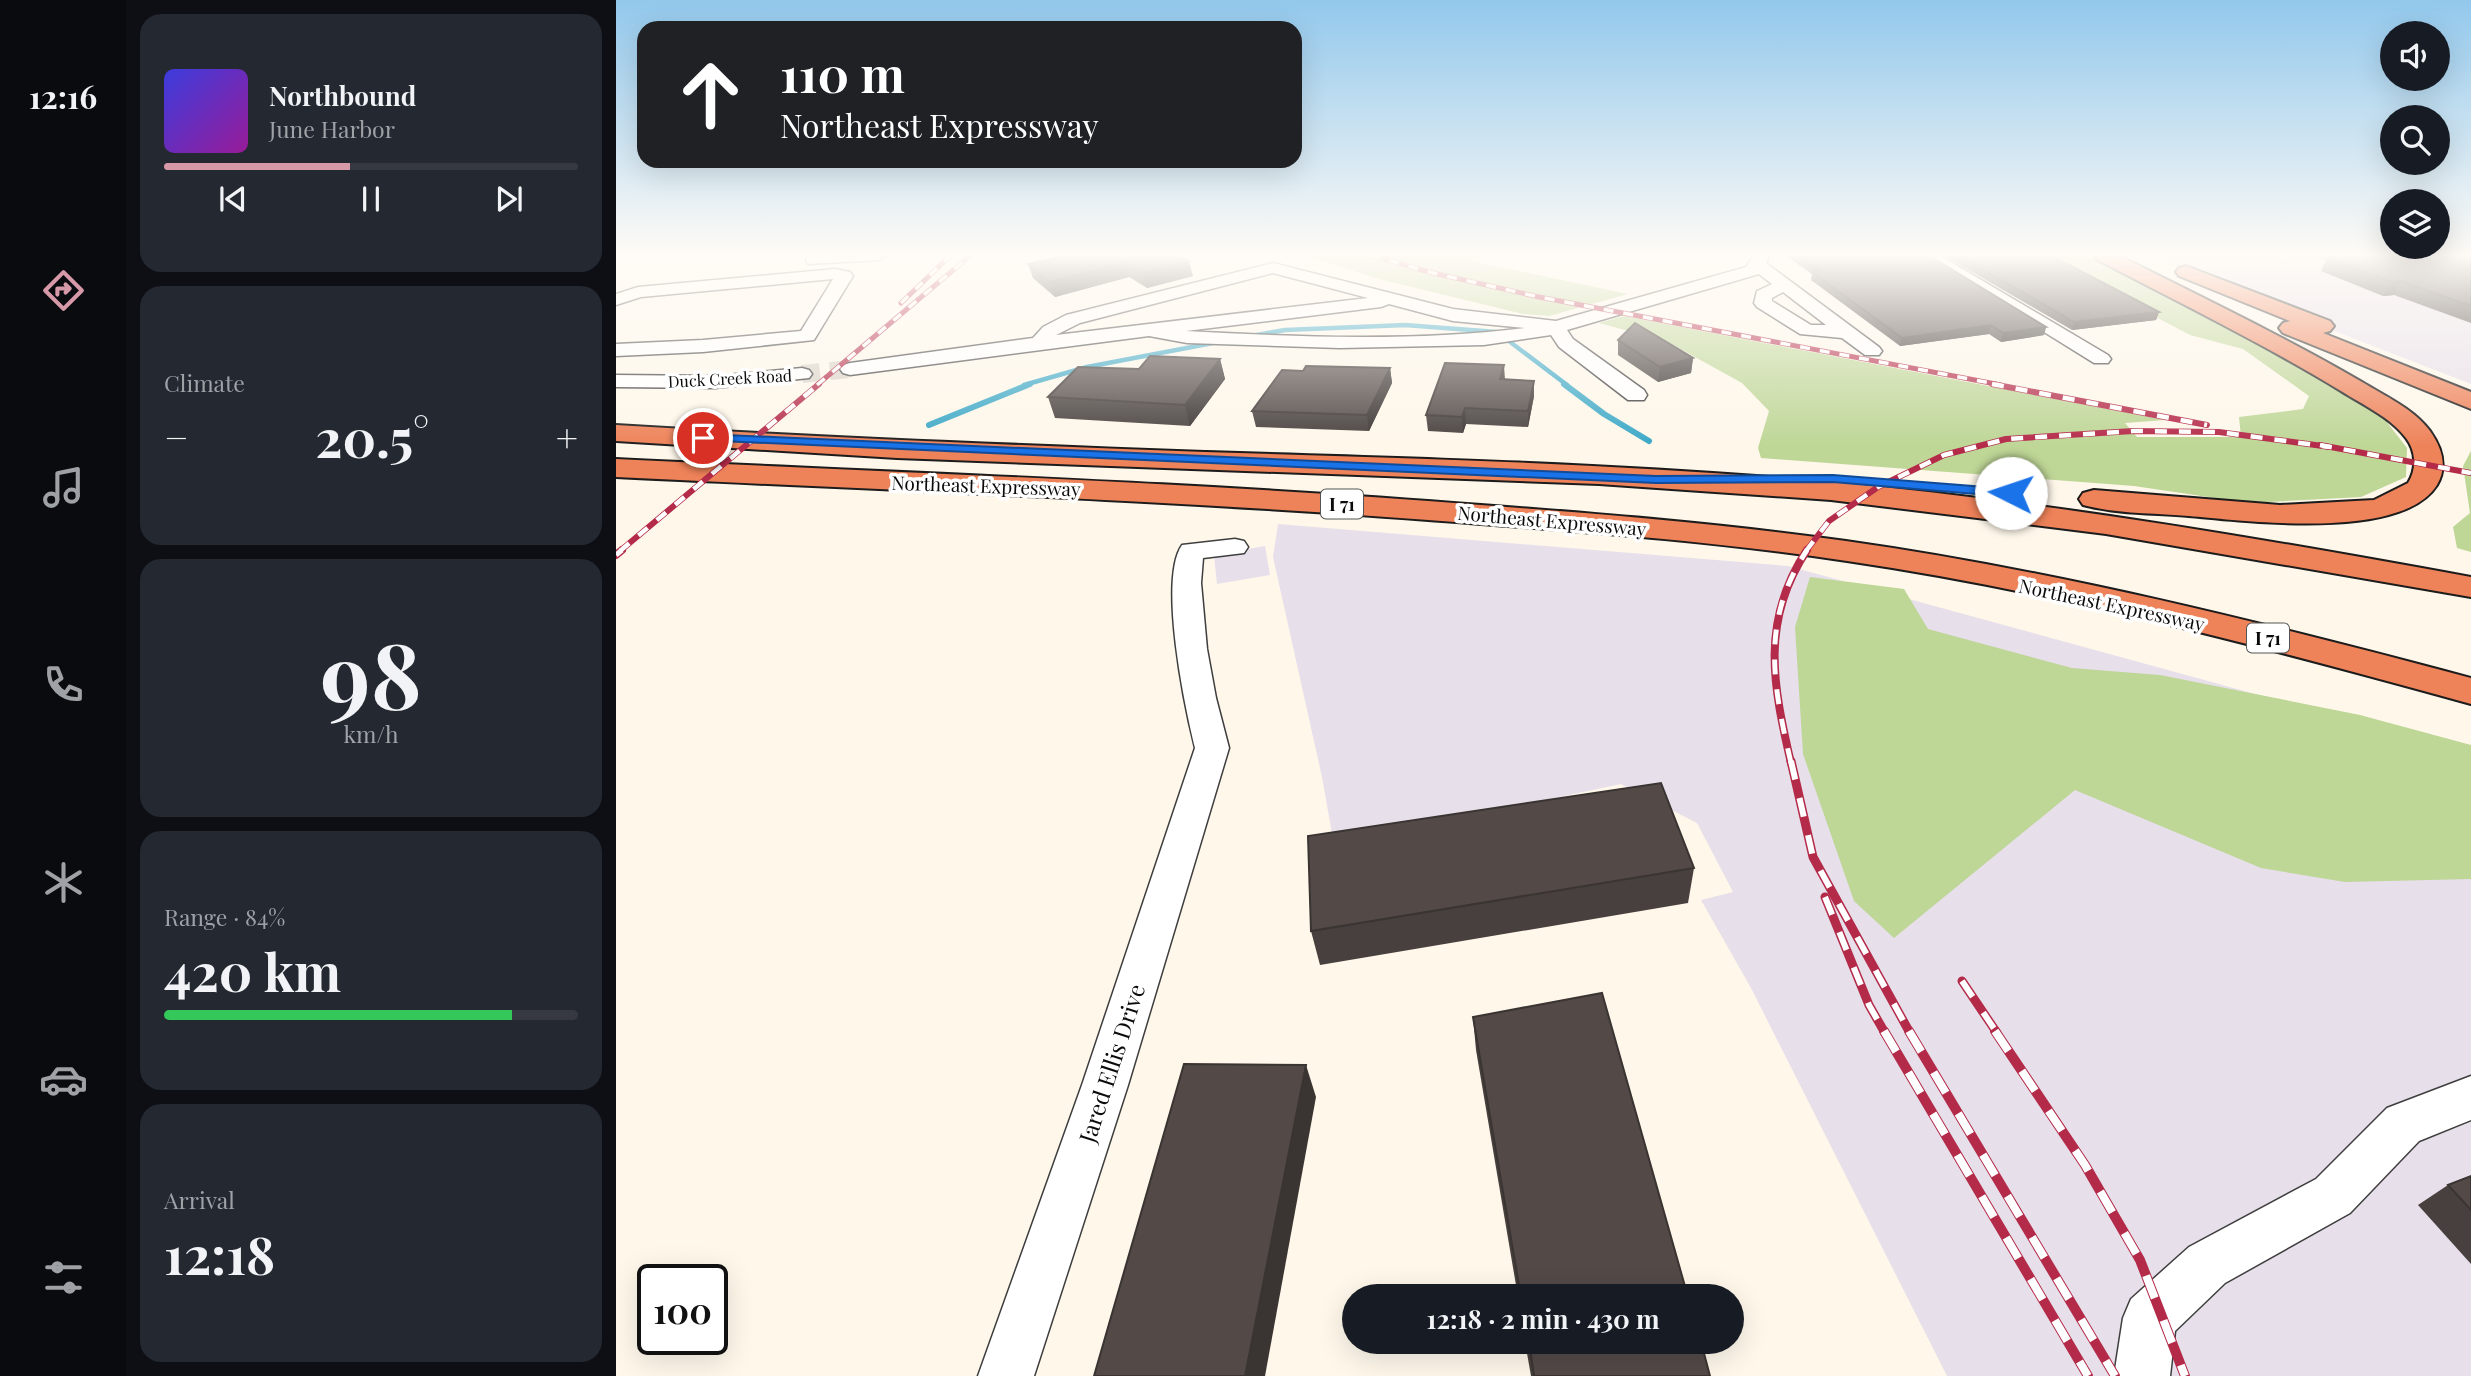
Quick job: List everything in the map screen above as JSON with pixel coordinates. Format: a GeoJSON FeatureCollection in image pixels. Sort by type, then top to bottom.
{"type":"FeatureCollection","features":[{"type":"Feature","properties":{"kind":"highway"},"geometry":{"type":"LineString","coordinates":[[1656,480],[1833,479],[2280,514],[2321,514],[2382,508],[2419,489],[2426,478],[2430,463],[2418,434],[2395,414],[2310,362],[2228,319]]}},
{"type":"Feature","properties":{"kind":"highway"},"geometry":{"type":"LineString","coordinates":[[2273,319],[2471,398]]}},
{"type":"Feature","properties":{"kind":"highway"},"geometry":{"type":"LineString","coordinates":[[2304,319],[2471,384]]}},
{"type":"Feature","properties":{"kind":"highway","name":"Northeast Expressway"},"geometry":{"type":"LineString","coordinates":[[616,433],[881,448],[1742,484],[2067,519],[2260,547],[2471,587]]}},
{"type":"Feature","properties":{"kind":"highway","name":"Northeast Expressway"},"geometry":{"type":"LineString","coordinates":[[616,468],[1135,490],[1446,510],[1691,532],[1892,558],[2124,605],[2352,658],[2471,691]]}},
{"type":"Feature","properties":{"kind":"street"},"geometry":{"type":"LineString","coordinates":[[616,350],[703,346],[807,336],[817,319]]}},
{"type":"Feature","properties":{"kind":"street"},"geometry":{"type":"LineString","coordinates":[[1040,343],[1043,336],[1053,328],[1073,319]]}},
{"type":"Feature","properties":{"kind":"street"},"geometry":{"type":"LineString","coordinates":[[850,369],[1246,319]]}},
{"type":"Feature","properties":{"kind":"street"},"geometry":{"type":"LineString","coordinates":[[1500,319],[1542,323],[1555,327],[1566,343],[1636,395]]}},
{"type":"Feature","properties":{"kind":"street"},"geometry":{"type":"LineString","coordinates":[[1154,331],[1187,337],[1238,340],[1354,342],[1484,339],[1526,334],[1582,319]]}},
{"type":"Feature","properties":{"kind":"street"},"geometry":{"type":"LineString","coordinates":[[1789,319],[1807,330],[1846,332]]}},
{"type":"Feature","properties":{"kind":"street"},"geometry":{"type":"LineString","coordinates":[[1829,319],[1872,351]]}},
{"type":"Feature","properties":{"kind":"street"},"geometry":{"type":"LineString","coordinates":[[2035,319],[2101,359]]}},
{"type":"Feature","properties":{"kind":"street","name":"Duck Creek Road"},"geometry":{"type":"LineString","coordinates":[[616,381],[715,382],[802,374]]}},
{"type":"Feature","properties":{"kind":"street","name":"Jared Ellis Drive"},"geometry":{"type":"LineString","coordinates":[[1006,1376],[1105,1085],[1212,748],[1198,699],[1193,665],[1186,569],[1191,551],[1235,547]]}},
{"type":"Feature","properties":{"kind":"street"},"geometry":{"type":"LineString","coordinates":[[2142,1376],[2150,1318],[2207,1265],[2333,1195],[2403,1124],[2471,1098]]}},
{"type":"Feature","properties":{"kind":"shaded area"},"geometry":{"type":"Polygon","coordinates":[[[2304,319],[2471,319],[2471,384],[2304,319]]]}},
{"type":"Feature","properties":{"kind":"shaded area"},"geometry":{"type":"Polygon","coordinates":[[[1278,524],[1788,566],[2471,753],[2471,1376],[1947,1376],[1751,988],[1701,900],[1733,892],[1697,823],[1621,784],[1334,845],[1322,777],[1273,557],[1278,524]]]}},
{"type":"Feature","properties":{"kind":"shaded area"},"geometry":{"type":"Polygon","coordinates":[[[1265,546],[1270,575],[1217,584],[1214,555],[1265,546]]]}},
{"type":"Feature","properties":{"kind":"green space"},"geometry":{"type":"Polygon","coordinates":[[[1613,319],[1641,319],[2165,420],[2125,423],[2137,437],[2241,437],[2239,417],[2303,409],[2309,396],[2243,349],[2190,335],[2160,319],[2214,319],[2376,408],[2407,448],[2406,477],[2361,497],[2249,503],[2134,486],[1761,458],[1758,448],[1769,411],[1742,383],[1666,341],[1599,323],[1613,319]]]}},
{"type":"Feature","properties":{"kind":"green space"},"geometry":{"type":"Polygon","coordinates":[[[2471,451],[2471,552],[2457,548],[2453,527],[2470,513],[2463,466],[2471,451]]]}},
{"type":"Feature","properties":{"kind":"green space"},"geometry":{"type":"Polygon","coordinates":[[[1810,577],[1904,589],[1928,629],[2072,668],[2160,675],[2360,715],[2471,745],[2471,879],[2345,882],[2261,868],[2075,790],[1894,938],[1854,901],[1803,754],[1795,627],[1810,577]]]}},
{"type":"Feature","properties":{"kind":"building"},"geometry":{"type":"Polygon","coordinates":[[[1876,319],[2033,319],[2046,327],[2003,333],[1991,325],[1902,338],[1876,319]]]}},
{"type":"Feature","properties":{"kind":"building"},"geometry":{"type":"Polygon","coordinates":[[[2069,319],[2098,319],[2074,322],[2069,319]]]}},
{"type":"Feature","properties":{"kind":"building"},"geometry":{"type":"Polygon","coordinates":[[[1635,323],[1693,358],[1660,367],[1618,340],[1635,323]]]}},
{"type":"Feature","properties":{"kind":"building"},"geometry":{"type":"Polygon","coordinates":[[[1150,356],[1220,359],[1185,405],[1048,397],[1078,367],[1139,369],[1150,356]]]}},
{"type":"Feature","properties":{"kind":"building"},"geometry":{"type":"Polygon","coordinates":[[[1445,363],[1504,365],[1500,379],[1534,381],[1528,411],[1465,408],[1462,417],[1426,415],[1445,363]]]}},
{"type":"Feature","properties":{"kind":"building"},"geometry":{"type":"Polygon","coordinates":[[[1306,366],[1390,368],[1367,415],[1252,411],[1282,370],[1303,371],[1306,366]]]}},
{"type":"Feature","properties":{"kind":"building"},"geometry":{"type":"Polygon","coordinates":[[[1661,783],[1694,868],[1311,931],[1308,836],[1661,783]]]}},
{"type":"Feature","properties":{"kind":"building"},"geometry":{"type":"Polygon","coordinates":[[[1602,993],[1684,1284],[1519,1284],[1473,1017],[1602,993]]]}},
{"type":"Feature","properties":{"kind":"building"},"geometry":{"type":"Polygon","coordinates":[[[1184,1064],[1306,1065],[1245,1376],[1094,1376],[1184,1064]]]}},
{"type":"Feature","properties":{"kind":"building"},"geometry":{"type":"Polygon","coordinates":[[[2471,1176],[2471,1210],[2448,1185],[2471,1176]]]}},
{"type":"Feature","properties":{"kind":"building"},"geometry":{"type":"Polygon","coordinates":[[[1531,1354],[1704,1354],[1710,1376],[1534,1376],[1531,1354]]]}},
{"type":"Feature","properties":{"kind":"waterway"},"geometry":{"type":"LineString","coordinates":[[1251,336],[1285,330],[1405,325],[1497,332],[1567,385]]}},
{"type":"Feature","properties":{"kind":"waterway"},"geometry":{"type":"LineString","coordinates":[[1024,385],[1087,367],[1218,342]]}},
{"type":"Feature","properties":{"kind":"waterway"},"geometry":{"type":"LineString","coordinates":[[929,425],[1030,384]]}},
{"type":"Feature","properties":{"kind":"waterway"},"geometry":{"type":"LineString","coordinates":[[1564,384],[1604,414],[1649,441]]}},
{"type":"Feature","properties":{"kind":"tunnel"},"geometry":{"type":"LineString","coordinates":[[802,374],[850,369]]}},
{"type":"Feature","properties":{"kind":"railway"},"geometry":{"type":"LineString","coordinates":[[817,385],[895,319]]}},
{"type":"Feature","properties":{"kind":"railway"},"geometry":{"type":"LineString","coordinates":[[1656,319],[2001,385]]}},
{"type":"Feature","properties":{"kind":"railway"},"geometry":{"type":"LineString","coordinates":[[620,551],[819,384]]}},
{"type":"Feature","properties":{"kind":"railway"},"geometry":{"type":"LineString","coordinates":[[1992,384],[2207,425]]}},
{"type":"Feature","properties":{"kind":"railway"},"geometry":{"type":"LineString","coordinates":[[1806,551],[1829,521],[1878,487],[1944,455],[2006,439],[2133,431],[2219,432],[2330,447]]}},
{"type":"Feature","properties":{"kind":"railway"},"geometry":{"type":"LineString","coordinates":[[2320,445],[2471,473]]}},
{"type":"Feature","properties":{"kind":"railway"},"geometry":{"type":"LineString","coordinates":[[616,555],[622,550]]}},
{"type":"Feature","properties":{"kind":"railway"},"geometry":{"type":"LineString","coordinates":[[1791,763],[1779,707],[1775,654],[1782,602],[1792,576],[1807,550]]}},
{"type":"Feature","properties":{"kind":"railway"},"geometry":{"type":"LineString","coordinates":[[1791,761],[1813,857],[1910,1033]]}},
{"type":"Feature","properties":{"kind":"railway"},"geometry":{"type":"LineString","coordinates":[[1825,897],[1869,1005],[1885,1033]]}},
{"type":"Feature","properties":{"kind":"railway"},"geometry":{"type":"LineString","coordinates":[[1962,981],[1997,1033]]}},
{"type":"Feature","properties":{"kind":"railway"},"geometry":{"type":"LineString","coordinates":[[1884,1031],[2088,1376]]}},
{"type":"Feature","properties":{"kind":"railway"},"geometry":{"type":"LineString","coordinates":[[1909,1031],[2115,1376]]}},
{"type":"Feature","properties":{"kind":"railway"},"geometry":{"type":"LineString","coordinates":[[1995,1031],[2085,1165],[2140,1260],[2185,1376]]}},
{"type":"Feature","properties":{"kind":"route"},"geometry":{"type":"LineString","coordinates":[[703,438],[881,448],[1489,471],[1656,480],[1833,479],[2011,493]]}}]}
